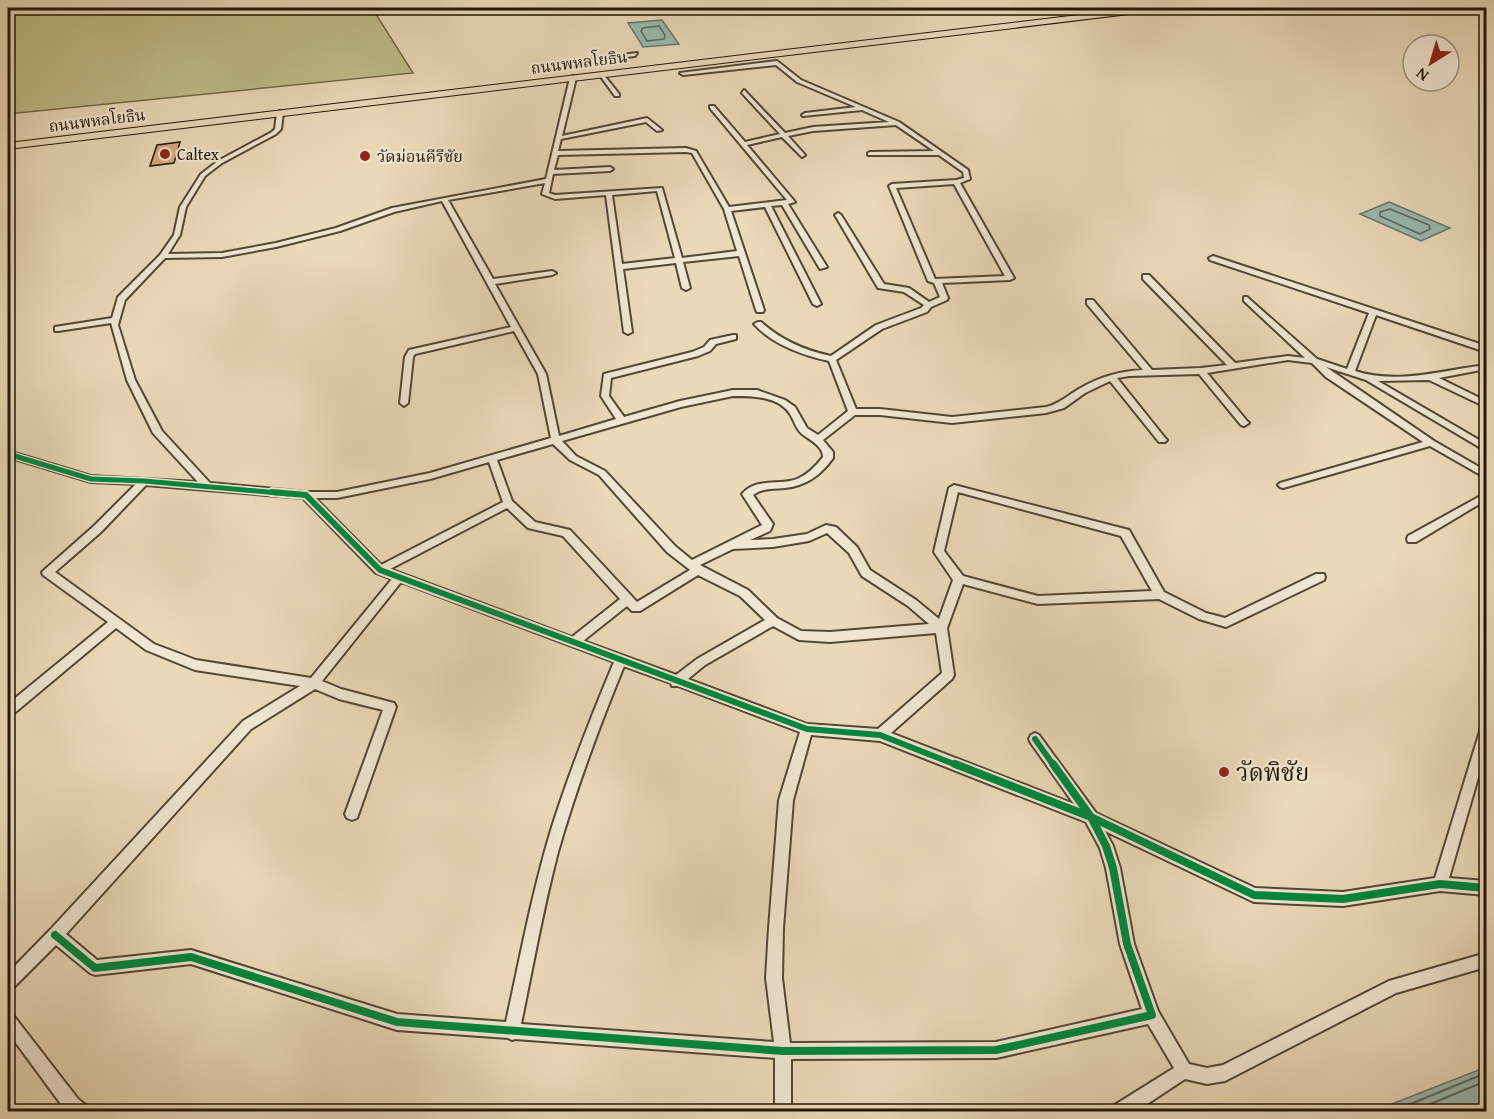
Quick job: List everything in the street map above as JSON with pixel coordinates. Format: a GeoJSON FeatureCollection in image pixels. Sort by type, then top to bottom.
{"type":"FeatureCollection","features":[{"type":"Feature","properties":{"kind":"highway","name":"ถนนพหลโยธิน"},"geometry":{"type":"LineString","coordinates":[[8,136],[1093,8]]}},
{"type":"Feature","properties":{"kind":"highway","name":"ถนนพหลโยธิน"},"geometry":{"type":"LineString","coordinates":[[8,146],[280,113],[542,73],[573,78],[1154,8]]}},
{"type":"Feature","properties":{"kind":"street"},"geometry":{"type":"LineString","coordinates":[[542,73],[634,54]]}},
{"type":"Feature","properties":{"kind":"street"},"geometry":{"type":"LineString","coordinates":[[683,73],[777,63],[799,81],[897,123],[966,171],[967,179],[956,183],[892,186],[932,281],[1010,278],[956,183]]}},
{"type":"Feature","properties":{"kind":"street"},"geometry":{"type":"LineString","coordinates":[[601,75],[617,95]]}},
{"type":"Feature","properties":{"kind":"street"},"geometry":{"type":"LineString","coordinates":[[573,78],[545,194],[555,197],[660,189],[686,288]]}},
{"type":"Feature","properties":{"kind":"street"},"geometry":{"type":"LineString","coordinates":[[744,92],[802,155]]}},
{"type":"Feature","properties":{"kind":"street"},"geometry":{"type":"LineString","coordinates":[[712,107],[792,202],[727,209]]}},
{"type":"Feature","properties":{"kind":"street"},"geometry":{"type":"LineString","coordinates":[[805,115],[866,108]]}},
{"type":"Feature","properties":{"kind":"street"},"geometry":{"type":"LineString","coordinates":[[207,486],[158,433],[131,380],[114,325],[120,299],[163,256],[177,235],[183,207],[203,175],[220,162],[274,133],[278,129],[280,113]]}},
{"type":"Feature","properties":{"kind":"street"},"geometry":{"type":"LineString","coordinates":[[559,138],[648,120],[659,130]]}},
{"type":"Feature","properties":{"kind":"street"},"geometry":{"type":"LineString","coordinates":[[742,144],[813,129],[897,123]]}},
{"type":"Feature","properties":{"kind":"street"},"geometry":{"type":"LineString","coordinates":[[555,153],[691,150],[698,158],[727,209],[760,310]]}},
{"type":"Feature","properties":{"kind":"street"},"geometry":{"type":"LineString","coordinates":[[870,154],[942,153]]}},
{"type":"Feature","properties":{"kind":"street"},"geometry":{"type":"LineString","coordinates":[[551,172],[610,169]]}},
{"type":"Feature","properties":{"kind":"street"},"geometry":{"type":"LineString","coordinates":[[163,256],[222,255],[276,245],[338,230],[392,210],[549,180]]}},
{"type":"Feature","properties":{"kind":"street"},"geometry":{"type":"LineString","coordinates":[[609,193],[628,332]]}},
{"type":"Feature","properties":{"kind":"street"},"geometry":{"type":"LineString","coordinates":[[444,199],[542,374],[556,441],[573,458],[602,473],[671,549],[694,568],[744,593],[773,621],[799,635],[830,637],[941,628]]}},
{"type":"Feature","properties":{"kind":"street"},"geometry":{"type":"LineString","coordinates":[[784,202],[822,267]]}},
{"type":"Feature","properties":{"kind":"street"},"geometry":{"type":"LineString","coordinates":[[767,204],[817,304]]}},
{"type":"Feature","properties":{"kind":"street"},"geometry":{"type":"LineString","coordinates":[[838,215],[881,286],[906,290],[928,304]]}},
{"type":"Feature","properties":{"kind":"street"},"geometry":{"type":"LineString","coordinates":[[619,267],[742,253]]}},
{"type":"Feature","properties":{"kind":"street"},"geometry":{"type":"LineString","coordinates":[[1213,258],[1486,349]]}},
{"type":"Feature","properties":{"kind":"street"},"geometry":{"type":"LineString","coordinates":[[490,282],[552,273]]}},
{"type":"Feature","properties":{"kind":"street"},"geometry":{"type":"LineString","coordinates":[[1146,277],[1232,366]]}},
{"type":"Feature","properties":{"kind":"street"},"geometry":{"type":"LineString","coordinates":[[758,324],[771,335],[807,353],[832,359],[879,327],[924,310],[928,304],[944,298],[937,281]]}},
{"type":"Feature","properties":{"kind":"street"},"geometry":{"type":"LineString","coordinates":[[1246,299],[1329,375],[1431,443],[1486,475]]}},
{"type":"Feature","properties":{"kind":"street"},"geometry":{"type":"LineString","coordinates":[[1090,302],[1149,372]]}},
{"type":"Feature","properties":{"kind":"street"},"geometry":{"type":"LineString","coordinates":[[1350,372],[1373,313]]}},
{"type":"Feature","properties":{"kind":"street"},"geometry":{"type":"LineString","coordinates":[[58,329],[115,320]]}},
{"type":"Feature","properties":{"kind":"street"},"geometry":{"type":"LineString","coordinates":[[404,403],[409,357],[412,352],[516,328]]}},
{"type":"Feature","properties":{"kind":"street"},"geometry":{"type":"LineString","coordinates":[[622,421],[605,396],[607,376],[695,354],[707,349],[713,342],[733,337]]}},
{"type":"Feature","properties":{"kind":"street"},"geometry":{"type":"LineString","coordinates":[[818,440],[853,412],[880,412],[952,420],[1046,410],[1061,405],[1082,391],[1111,377],[1129,373],[1201,371],[1288,358],[1314,361],[1368,378],[1486,448]]}},
{"type":"Feature","properties":{"kind":"street"},"geometry":{"type":"LineString","coordinates":[[832,359],[853,412]]}},
{"type":"Feature","properties":{"kind":"street"},"geometry":{"type":"LineString","coordinates":[[1368,378],[1431,377],[1486,367]]}},
{"type":"Feature","properties":{"kind":"street"},"geometry":{"type":"LineString","coordinates":[[1201,371],[1244,423]]}},
{"type":"Feature","properties":{"kind":"street"},"geometry":{"type":"LineString","coordinates":[[1111,377],[1162,440]]}},
{"type":"Feature","properties":{"kind":"street"},"geometry":{"type":"LineString","coordinates":[[1431,377],[1486,404]]}},
{"type":"Feature","properties":{"kind":"street"},"geometry":{"type":"LineString","coordinates":[[8,454],[91,479],[144,481],[306,495],[337,495],[364,491],[492,459],[680,404],[733,393],[757,393],[777,399],[792,409],[803,430],[818,440],[828,452],[828,458],[804,479],[791,484],[765,485],[752,489],[747,494],[768,525],[694,568],[636,608],[566,533],[532,525],[508,503],[492,459]]}},
{"type":"Feature","properties":{"kind":"street"},"geometry":{"type":"LineString","coordinates":[[1283,485],[1431,443]]}},
{"type":"Feature","properties":{"kind":"street"},"geometry":{"type":"LineString","coordinates":[[144,481],[113,517],[85,543],[47,572],[150,647],[195,665],[314,683],[339,694],[390,706],[352,814]]}},
{"type":"Feature","properties":{"kind":"street"},"geometry":{"type":"LineString","coordinates":[[1160,595],[1125,533],[954,489],[939,552],[959,579],[1038,600],[1160,595],[1203,616],[1226,623],[1320,577]]}},
{"type":"Feature","properties":{"kind":"street"},"geometry":{"type":"LineString","coordinates":[[306,495],[380,570],[807,729],[880,735],[1091,817],[1254,896],[1343,899],[1440,884],[1486,888]]}},
{"type":"Feature","properties":{"kind":"street"},"geometry":{"type":"LineString","coordinates":[[1412,539],[1486,496]]}},
{"type":"Feature","properties":{"kind":"street"},"geometry":{"type":"LineString","coordinates":[[380,570],[508,503]]}},
{"type":"Feature","properties":{"kind":"street"},"geometry":{"type":"LineString","coordinates":[[732,545],[809,537],[829,529],[841,536],[853,550],[866,573],[912,603],[941,628]]}},
{"type":"Feature","properties":{"kind":"street"},"geometry":{"type":"LineString","coordinates":[[8,983],[55,935],[247,725],[314,683],[399,577]]}},
{"type":"Feature","properties":{"kind":"street"},"geometry":{"type":"LineString","coordinates":[[880,735],[948,675],[941,628],[959,579]]}},
{"type":"Feature","properties":{"kind":"street"},"geometry":{"type":"LineString","coordinates":[[573,642],[627,600]]}},
{"type":"Feature","properties":{"kind":"street"},"geometry":{"type":"LineString","coordinates":[[676,682],[714,654],[773,621]]}},
{"type":"Feature","properties":{"kind":"street"},"geometry":{"type":"LineString","coordinates":[[8,711],[115,623]]}},
{"type":"Feature","properties":{"kind":"street"},"geometry":{"type":"LineString","coordinates":[[512,1032],[529,944],[551,853],[585,745],[620,661]]}},
{"type":"Feature","properties":{"kind":"street"},"geometry":{"type":"LineString","coordinates":[[783,1112],[783,1051],[774,978],[776,928],[786,800],[807,729]]}},
{"type":"Feature","properties":{"kind":"street"},"geometry":{"type":"LineString","coordinates":[[1440,884],[1486,731]]}},
{"type":"Feature","properties":{"kind":"street"},"geometry":{"type":"LineString","coordinates":[[1035,739],[1091,817],[1110,856],[1127,944],[1152,1015],[1184,1071]]}},
{"type":"Feature","properties":{"kind":"street"},"geometry":{"type":"LineString","coordinates":[[55,935],[94,968],[191,957],[397,1022],[512,1032],[783,1051],[996,1050],[1152,1015]]}},
{"type":"Feature","properties":{"kind":"street"},"geometry":{"type":"LineString","coordinates":[[1119,1112],[1184,1071],[1207,1076],[1225,1073],[1394,986],[1486,960]]}},
{"type":"Feature","properties":{"kind":"street"},"geometry":{"type":"LineString","coordinates":[[8,1020],[72,1105],[81,1112]]}},
{"type":"Feature","properties":{"kind":"shaded area"},"geometry":{"type":"Polygon","coordinates":[[[8,8],[369,8],[374,11],[413,73],[8,114],[8,8]]]}},
{"type":"Feature","properties":{"kind":"water"},"geometry":{"type":"Polygon","coordinates":[[[662,20],[679,44],[643,47],[628,23],[662,20]]]}},
{"type":"Feature","properties":{"kind":"water"},"geometry":{"type":"Polygon","coordinates":[[[1389,202],[1450,228],[1421,241],[1360,214],[1389,202]]]}},
{"type":"Feature","properties":{"kind":"water"},"geometry":{"type":"Polygon","coordinates":[[[1486,1067],[1486,1111],[1374,1111],[1486,1067]]]}},
{"type":"Feature","properties":{"kind":"building","name":"Caltex"},"geometry":{"type":"Polygon","coordinates":[[[180,142],[174,163],[150,166],[157,145],[180,142]]]}},
{"type":"Feature","properties":{"kind":"cycle path"},"geometry":{"type":"LineString","coordinates":[[8,454],[91,479],[144,481],[306,495],[380,570],[807,729],[880,735],[1091,817],[1254,895],[1343,899],[1440,884],[1486,888]]}},
{"type":"Feature","properties":{"kind":"cycle path"},"geometry":{"type":"LineString","coordinates":[[55,935],[95,968],[191,957],[397,1022],[783,1051],[996,1050],[1152,1015],[1127,944],[1113,868],[1106,846],[1091,817],[1035,739]]}},
{"type":"Feature","properties":{"kind":"place","name":"Caltex"},"geometry":{"type":"Point","coordinates":[165,154]}},
{"type":"Feature","properties":{"kind":"place","name":"วัดม่อนคีรีชัย"},"geometry":{"type":"Point","coordinates":[365,156]}},
{"type":"Feature","properties":{"kind":"place","name":"วัดพิชัย"},"geometry":{"type":"Point","coordinates":[1224,772]}}]}
